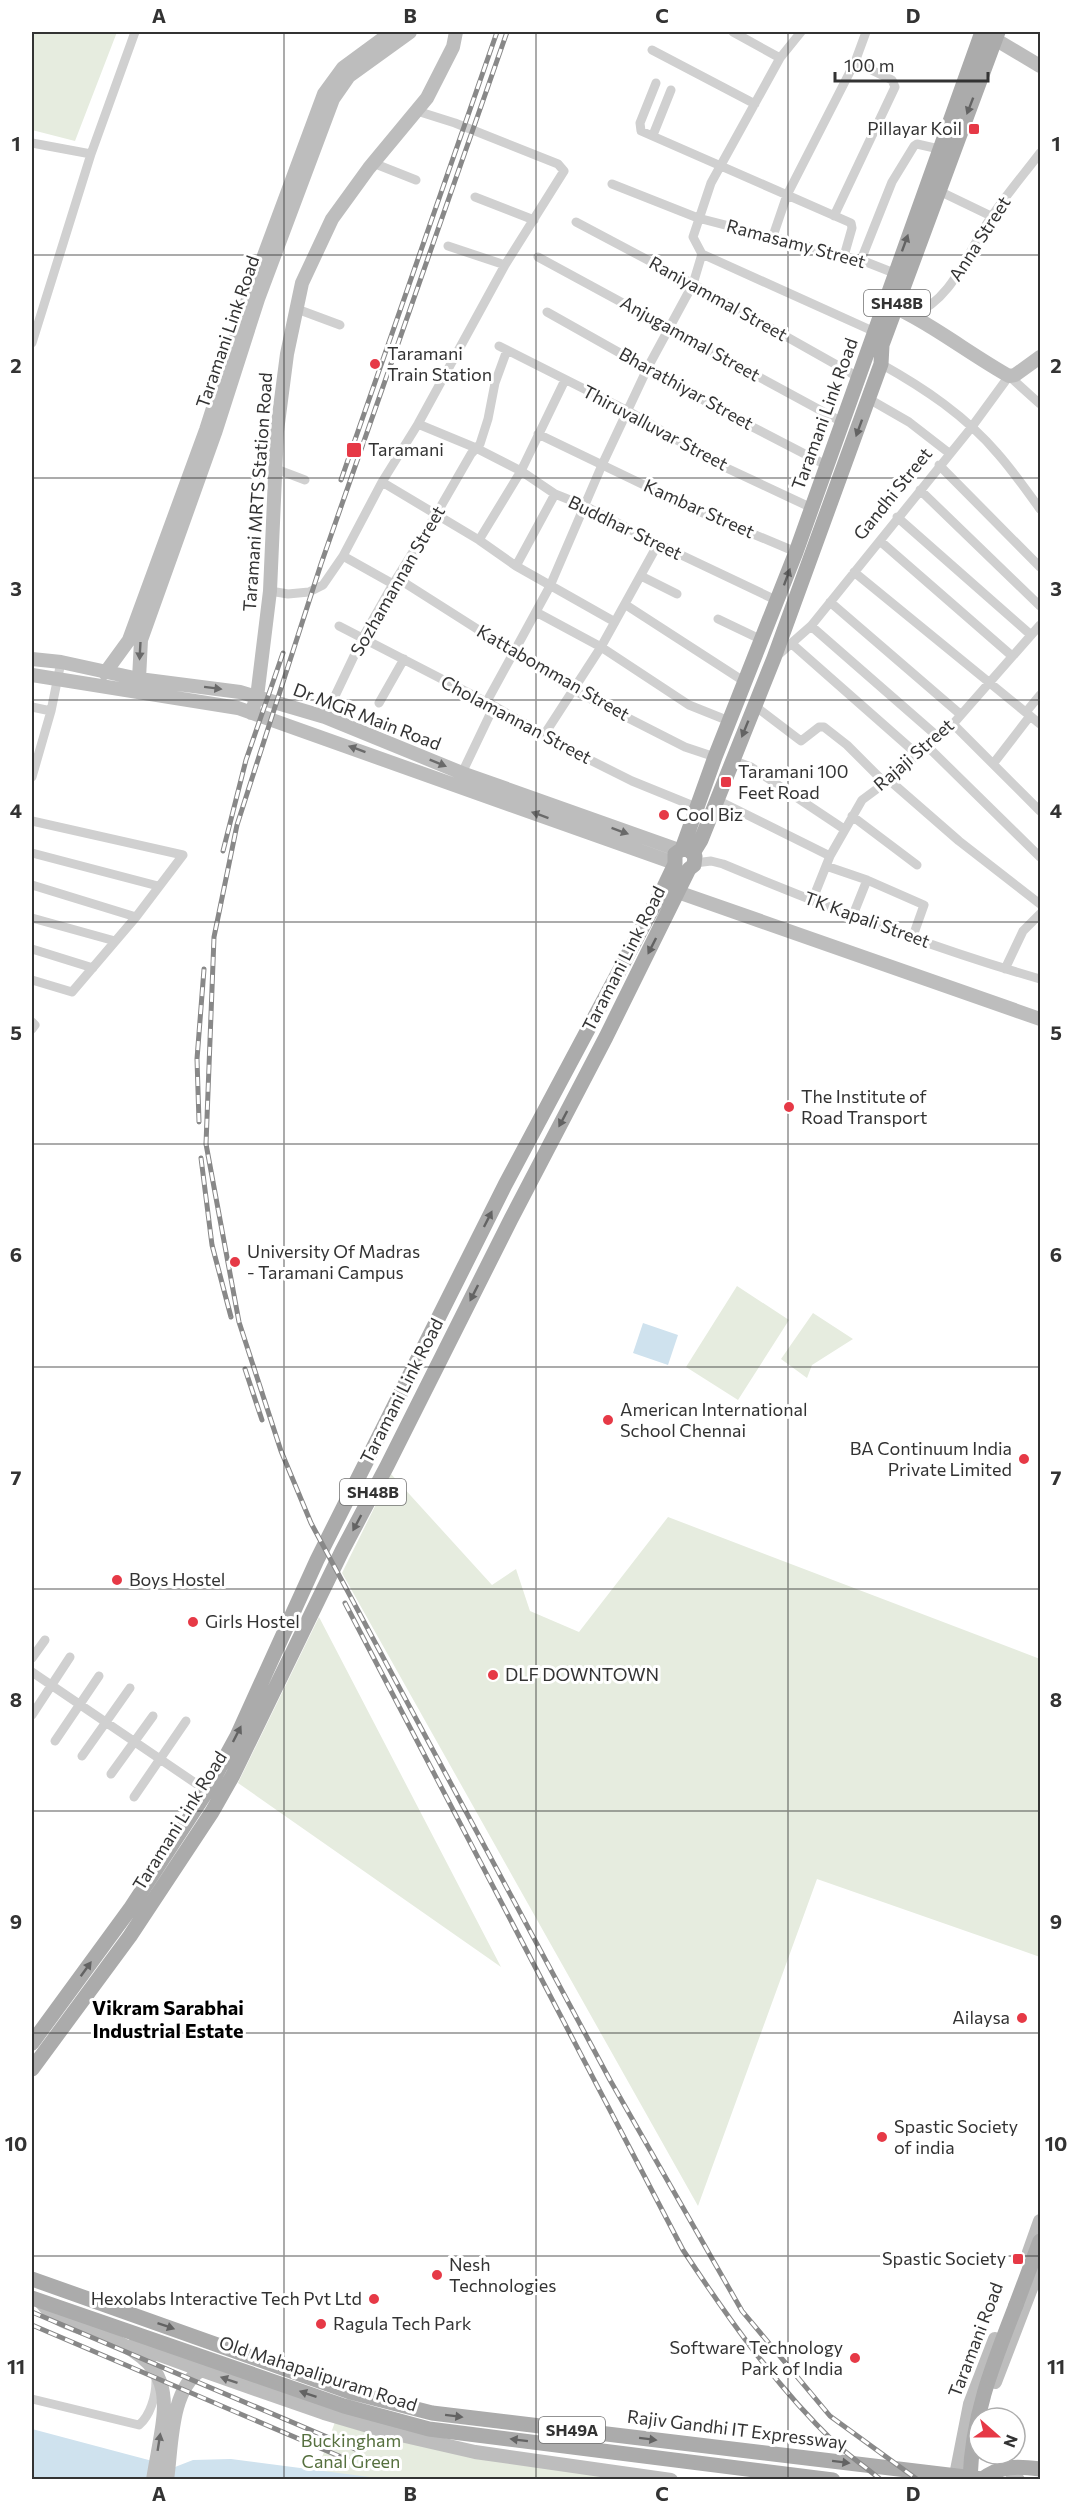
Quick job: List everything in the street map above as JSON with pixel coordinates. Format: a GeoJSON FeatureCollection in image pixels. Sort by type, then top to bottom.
{"type":"FeatureCollection","features":[{"type":"Feature","properties":{"kind":"main road","name":"Taramani Link Road"},"geometry":{"type":"LineString","coordinates":[[32,2069],[130,1936],[190,1847],[233,1775],[342,1551],[606,1038],[684,859],[717,800],[774,658],[881,364],[894,273],[939,149],[987,33]]}},
{"type":"Feature","properties":{"kind":"main road","name":"Taramani Link Road"},"geometry":{"type":"LineString","coordinates":[[684,859],[696,807],[714,757],[778,601],[875,332],[890,305],[938,190],[987,33]]}},
{"type":"Feature","properties":{"kind":"main road","name":"Taramani Link Road"},"geometry":{"type":"LineString","coordinates":[[32,2043],[130,1909],[207,1791],[242,1726],[317,1560],[505,1185],[671,890]]}},
{"type":"Feature","properties":{"kind":"main road"},"geometry":{"type":"LineString","coordinates":[[963,2477],[979,2406],[1041,2241]]}},
{"type":"Feature","properties":{"kind":"main road","name":"Rajiv Gandhi IT Expressway"},"geometry":{"type":"LineString","coordinates":[[32,2278],[350,2392],[432,2413],[988,2480]]}},
{"type":"Feature","properties":{"kind":"main road","name":"Old Mahapalipuram Road"},"geometry":{"type":"LineString","coordinates":[[36,2299],[344,2406],[429,2429],[715,2464],[739,2474],[833,2480]]}},
{"type":"Feature","properties":{"kind":"main road"},"geometry":{"type":"LineString","coordinates":[[681,2460],[682,2443]]}},
{"type":"Feature","properties":{"kind":"main road"},"geometry":{"type":"LineString","coordinates":[[715,2464],[717,2448]]}},
{"type":"Feature","properties":{"kind":"main road"},"geometry":{"type":"LineString","coordinates":[[981,2480],[994,2470],[1022,2467],[1041,2469]]}},
{"type":"Feature","properties":{"kind":"street"},"geometry":{"type":"LineString","coordinates":[[32,343],[91,154],[135,32]]}},
{"type":"Feature","properties":{"kind":"street","name":"Taramani Link Road"},"geometry":{"type":"LineString","coordinates":[[105,673],[129,640],[206,430],[249,295],[324,94],[343,68],[392,32]]}},
{"type":"Feature","properties":{"kind":"street","name":"Taramani Link Road"},"geometry":{"type":"LineString","coordinates":[[139,679],[141,640],[144,629],[215,433],[258,298],[333,99],[349,76],[410,32]]}},
{"type":"Feature","properties":{"kind":"street","name":"Taramani MRTS Station Road"},"geometry":{"type":"LineString","coordinates":[[251,712],[257,697],[270,591],[276,469],[286,354],[302,283],[332,219],[373,163],[427,98],[448,57],[456,32]]}},
{"type":"Feature","properties":{"kind":"street"},"geometry":{"type":"LineString","coordinates":[[733,32],[748,35],[780,58]]}},
{"type":"Feature","properties":{"kind":"street"},"geometry":{"type":"LineString","coordinates":[[801,32],[780,58],[711,183],[693,237],[702,254],[875,332]]}},
{"type":"Feature","properties":{"kind":"street"},"geometry":{"type":"LineString","coordinates":[[773,236],[787,195],[855,62],[866,32]]}},
{"type":"Feature","properties":{"kind":"street"},"geometry":{"type":"LineString","coordinates":[[987,33],[1040,65]]}},
{"type":"Feature","properties":{"kind":"street"},"geometry":{"type":"LineString","coordinates":[[652,50],[755,104]]}},
{"type":"Feature","properties":{"kind":"street"},"geometry":{"type":"LineString","coordinates":[[834,216],[895,87],[892,80],[855,62]]}},
{"type":"Feature","properties":{"kind":"street"},"geometry":{"type":"LineString","coordinates":[[656,83],[640,126],[641,130],[853,226],[844,256]]}},
{"type":"Feature","properties":{"kind":"street"},"geometry":{"type":"LineString","coordinates":[[653,135],[671,90]]}},
{"type":"Feature","properties":{"kind":"street"},"geometry":{"type":"LineString","coordinates":[[270,591],[288,594],[309,592],[323,585],[343,556],[382,482],[418,424],[505,265],[564,171],[562,167],[455,123],[417,111]]}},
{"type":"Feature","properties":{"kind":"street"},"geometry":{"type":"LineString","coordinates":[[32,142],[91,154]]}},
{"type":"Feature","properties":{"kind":"street"},"geometry":{"type":"LineString","coordinates":[[861,260],[892,182],[914,146],[917,144],[939,149]]}},
{"type":"Feature","properties":{"kind":"street","name":"Anna Street"},"geometry":{"type":"LineString","coordinates":[[912,315],[921,312],[948,288],[991,216],[1041,153]]}},
{"type":"Feature","properties":{"kind":"street"},"geometry":{"type":"LineString","coordinates":[[373,163],[416,180]]}},
{"type":"Feature","properties":{"kind":"street","name":"Ramasamy Street"},"geometry":{"type":"LineString","coordinates":[[612,184],[698,218],[861,260],[894,273]]}},
{"type":"Feature","properties":{"kind":"street"},"geometry":{"type":"LineString","coordinates":[[938,190],[991,216]]}},
{"type":"Feature","properties":{"kind":"street"},"geometry":{"type":"LineString","coordinates":[[475,197],[534,220]]}},
{"type":"Feature","properties":{"kind":"street","name":"Raniyammal Street"},"geometry":{"type":"LineString","coordinates":[[576,222],[693,284],[858,377]]}},
{"type":"Feature","properties":{"kind":"street"},"geometry":{"type":"LineString","coordinates":[[448,246],[505,265]]}},
{"type":"Feature","properties":{"kind":"street"},"geometry":{"type":"LineString","coordinates":[[462,773],[513,653],[550,586],[602,465],[648,367],[693,284],[702,254]]}},
{"type":"Feature","properties":{"kind":"street","name":"Anjugammal Street"},"geometry":{"type":"LineString","coordinates":[[538,256],[842,422]]}},
{"type":"Feature","properties":{"kind":"street"},"geometry":{"type":"LineString","coordinates":[[890,305],[912,315],[1009,376],[1041,404]]}},
{"type":"Feature","properties":{"kind":"street"},"geometry":{"type":"LineString","coordinates":[[297,309],[340,325]]}},
{"type":"Feature","properties":{"kind":"street","name":"Bharathiyar Street"},"geometry":{"type":"LineString","coordinates":[[547,312],[739,420],[826,465]]}},
{"type":"Feature","properties":{"kind":"street","name":"Thiruvalluvar Street"},"geometry":{"type":"LineString","coordinates":[[503,348],[628,411],[718,464],[812,508]]}},
{"type":"Feature","properties":{"kind":"street","name":"Sozhamannan Street"},"geometry":{"type":"LineString","coordinates":[[325,717],[363,637],[485,430],[503,348]]}},
{"type":"Feature","properties":{"kind":"street","name":"Gandhi Street"},"geometry":{"type":"LineString","coordinates":[[774,658],[811,626],[971,428],[1009,376],[1016,375],[1041,357]]}},
{"type":"Feature","properties":{"kind":"street"},"geometry":{"type":"LineString","coordinates":[[881,364],[924,388],[971,428],[997,452],[1041,508]]}},
{"type":"Feature","properties":{"kind":"street"},"geometry":{"type":"LineString","coordinates":[[479,540],[521,471],[565,380]]}},
{"type":"Feature","properties":{"kind":"street"},"geometry":{"type":"LineString","coordinates":[[869,399],[909,422],[949,453]]}},
{"type":"Feature","properties":{"kind":"street","name":"Buddhar Street"},"geometry":{"type":"LineString","coordinates":[[418,424],[476,448],[521,471],[555,495],[585,506],[658,544],[778,601]]}},
{"type":"Feature","properties":{"kind":"street","name":"Kambar Street"},"geometry":{"type":"LineString","coordinates":[[538,434],[696,510],[796,552]]}},
{"type":"Feature","properties":{"kind":"street"},"geometry":{"type":"LineString","coordinates":[[939,465],[1041,567]]}},
{"type":"Feature","properties":{"kind":"street"},"geometry":{"type":"LineString","coordinates":[[276,469],[305,480]]}},
{"type":"Feature","properties":{"kind":"street"},"geometry":{"type":"LineString","coordinates":[[382,482],[437,513],[516,566],[615,622]]}},
{"type":"Feature","properties":{"kind":"street"},"geometry":{"type":"LineString","coordinates":[[920,490],[1041,606]]}},
{"type":"Feature","properties":{"kind":"street"},"geometry":{"type":"LineString","coordinates":[[516,566],[555,495]]}},
{"type":"Feature","properties":{"kind":"street"},"geometry":{"type":"LineString","coordinates":[[897,517],[1037,629]]}},
{"type":"Feature","properties":{"kind":"street"},"geometry":{"type":"LineString","coordinates":[[880,541],[1012,656]]}},
{"type":"Feature","properties":{"kind":"street"},"geometry":{"type":"LineString","coordinates":[[544,735],[601,647],[658,544]]}},
{"type":"Feature","properties":{"kind":"street","name":"Kattabomman Street"},"geometry":{"type":"LineString","coordinates":[[343,556],[395,581],[573,690],[685,747],[714,757]]}},
{"type":"Feature","properties":{"kind":"street"},"geometry":{"type":"LineString","coordinates":[[854,572],[1041,724]]}},
{"type":"Feature","properties":{"kind":"street"},"geometry":{"type":"LineString","coordinates":[[641,576],[677,594]]}},
{"type":"Feature","properties":{"kind":"street"},"geometry":{"type":"LineString","coordinates":[[830,602],[960,714]]}},
{"type":"Feature","properties":{"kind":"street"},"geometry":{"type":"LineString","coordinates":[[626,605],[745,682]]}},
{"type":"Feature","properties":{"kind":"street"},"geometry":{"type":"LineString","coordinates":[[536,612],[601,647],[689,705],[729,721]]}},
{"type":"Feature","properties":{"kind":"street"},"geometry":{"type":"LineString","coordinates":[[718,619],[762,640]]}},
{"type":"Feature","properties":{"kind":"street","name":"Cholamannan Street"},"geometry":{"type":"LineString","coordinates":[[339,626],[632,781],[696,807]]}},
{"type":"Feature","properties":{"kind":"street"},"geometry":{"type":"LineString","coordinates":[[811,626],[937,736]]}},
{"type":"Feature","properties":{"kind":"street","name":"Rajaji Street"},"geometry":{"type":"LineString","coordinates":[[812,901],[830,856],[862,800],[887,782],[953,724],[1037,629]]}},
{"type":"Feature","properties":{"kind":"street"},"geometry":{"type":"LineString","coordinates":[[792,644],[918,755]]}},
{"type":"Feature","properties":{"kind":"street","name":"Dr MGR Main Road"},"geometry":{"type":"LineString","coordinates":[[32,659],[61,662],[139,679],[240,692],[325,717],[684,859]]}},
{"type":"Feature","properties":{"kind":"street"},"geometry":{"type":"LineString","coordinates":[[379,703],[404,659]]}},
{"type":"Feature","properties":{"kind":"street"},"geometry":{"type":"LineString","coordinates":[[32,777],[37,742],[51,711],[61,662]]}},
{"type":"Feature","properties":{"kind":"street","name":"Dr MGR Main Road"},"geometry":{"type":"LineString","coordinates":[[32,675],[228,706],[251,712],[684,859]]}},
{"type":"Feature","properties":{"kind":"street"},"geometry":{"type":"LineString","coordinates":[[993,764],[1041,695]]}},
{"type":"Feature","properties":{"kind":"street"},"geometry":{"type":"LineString","coordinates":[[755,706],[801,741],[819,727],[824,727],[959,841],[1041,904]]}},
{"type":"Feature","properties":{"kind":"street"},"geometry":{"type":"LineString","coordinates":[[32,707],[51,711]]}},
{"type":"Feature","properties":{"kind":"street"},"geometry":{"type":"LineString","coordinates":[[953,724],[1041,811]]}},
{"type":"Feature","properties":{"kind":"street"},"geometry":{"type":"LineString","coordinates":[[927,746],[1041,857]]}},
{"type":"Feature","properties":{"kind":"street"},"geometry":{"type":"LineString","coordinates":[[732,760],[751,767],[844,829]]}},
{"type":"Feature","properties":{"kind":"street"},"geometry":{"type":"LineString","coordinates":[[717,800],[830,856]]}},
{"type":"Feature","properties":{"kind":"street"},"geometry":{"type":"LineString","coordinates":[[852,816],[917,865]]}},
{"type":"Feature","properties":{"kind":"street"},"geometry":{"type":"LineString","coordinates":[[32,821],[183,855],[136,917],[72,992],[32,980]]}},
{"type":"Feature","properties":{"kind":"street"},"geometry":{"type":"LineString","coordinates":[[32,853],[159,886]]}},
{"type":"Feature","properties":{"kind":"street","name":"TK Kapali Street"},"geometry":{"type":"LineString","coordinates":[[684,859],[723,864],[812,901],[1005,969],[1041,979]]}},
{"type":"Feature","properties":{"kind":"street"},"geometry":{"type":"LineString","coordinates":[[826,866],[867,880],[924,905],[913,936]]}},
{"type":"Feature","properties":{"kind":"street"},"geometry":{"type":"LineString","coordinates":[[853,915],[867,880]]}},
{"type":"Feature","properties":{"kind":"street"},"geometry":{"type":"LineString","coordinates":[[32,885],[136,917]]}},
{"type":"Feature","properties":{"kind":"street"},"geometry":{"type":"LineString","coordinates":[[671,890],[1041,1019]]}},
{"type":"Feature","properties":{"kind":"street"},"geometry":{"type":"LineString","coordinates":[[1005,969],[1023,931],[1041,914]]}},
{"type":"Feature","properties":{"kind":"street"},"geometry":{"type":"LineString","coordinates":[[32,918],[116,941]]}},
{"type":"Feature","properties":{"kind":"street"},"geometry":{"type":"LineString","coordinates":[[32,949],[93,968]]}},
{"type":"Feature","properties":{"kind":"street"},"geometry":{"type":"LineString","coordinates":[[32,1022],[35,1025],[32,1029]]}},
{"type":"Feature","properties":{"kind":"street"},"geometry":{"type":"LineString","coordinates":[[32,1658],[45,1640]]}},
{"type":"Feature","properties":{"kind":"street"},"geometry":{"type":"LineString","coordinates":[[32,1715],[70,1657]]}},
{"type":"Feature","properties":{"kind":"street"},"geometry":{"type":"LineString","coordinates":[[32,1672],[207,1791]]}},
{"type":"Feature","properties":{"kind":"street"},"geometry":{"type":"LineString","coordinates":[[55,1741],[99,1676]]}},
{"type":"Feature","properties":{"kind":"street"},"geometry":{"type":"LineString","coordinates":[[82,1756],[130,1688]]}},
{"type":"Feature","properties":{"kind":"street"},"geometry":{"type":"LineString","coordinates":[[111,1774],[153,1716]]}},
{"type":"Feature","properties":{"kind":"street"},"geometry":{"type":"LineString","coordinates":[[134,1797],[186,1720]]}},
{"type":"Feature","properties":{"kind":"street","name":"Taramani Road"},"geometry":{"type":"LineString","coordinates":[[963,2477],[960,2448],[970,2404],[1041,2221]]}},
{"type":"Feature","properties":{"kind":"street","name":"Taramani Road"},"geometry":{"type":"LineString","coordinates":[[988,2406],[1041,2265]]}},
{"type":"Feature","properties":{"kind":"street"},"geometry":{"type":"LineString","coordinates":[[36,2299],[55,2317],[117,2341],[324,2413],[392,2433],[475,2451],[671,2480]]}},
{"type":"Feature","properties":{"kind":"street"},"geometry":{"type":"LineString","coordinates":[[117,2341],[143,2358],[156,2373],[171,2406],[167,2480]]}},
{"type":"Feature","properties":{"kind":"street"},"geometry":{"type":"LineString","coordinates":[[153,2480],[171,2406],[191,2377],[201,2370]]}},
{"type":"Feature","properties":{"kind":"street"},"geometry":{"type":"LineString","coordinates":[[32,2399],[139,2425],[146,2419],[156,2388],[156,2373]]}},
{"type":"Feature","properties":{"kind":"street"},"geometry":{"type":"LineString","coordinates":[[324,2413],[344,2406]]}},
{"type":"Feature","properties":{"kind":"street"},"geometry":{"type":"LineString","coordinates":[[960,2448],[967,2449]]}},
{"type":"Feature","properties":{"kind":"street"},"geometry":{"type":"LineString","coordinates":[[1006,2466],[1018,2480]]}},
{"type":"Feature","properties":{"kind":"green space"},"geometry":{"type":"Polygon","coordinates":[[[32,32],[117,32],[75,141],[32,130],[32,32]]]}},
{"type":"Feature","properties":{"kind":"green space"},"geometry":{"type":"Polygon","coordinates":[[[737,1286],[789,1320],[738,1400],[686,1367],[737,1286]]]}},
{"type":"Feature","properties":{"kind":"green space"},"geometry":{"type":"Polygon","coordinates":[[[813,1313],[853,1339],[812,1365],[807,1378],[781,1359],[813,1313]]]}},
{"type":"Feature","properties":{"kind":"green space"},"geometry":{"type":"Polygon","coordinates":[[[391,1474],[492,1585],[516,1569],[530,1611],[579,1632],[668,1517],[1040,1659],[1040,1957],[817,1879],[698,2206],[342,1573],[391,1474]]]}},
{"type":"Feature","properties":{"kind":"green space"},"geometry":{"type":"Polygon","coordinates":[[[319,1617],[501,1967],[238,1783],[319,1617]]]}},
{"type":"Feature","properties":{"kind":"green space","name":"Buckingham Canal Green"},"geometry":{"type":"Polygon","coordinates":[[[335,2422],[624,2479],[385,2480],[317,2471],[335,2422]]]}},
{"type":"Feature","properties":{"kind":"water"},"geometry":{"type":"Polygon","coordinates":[[[643,1323],[678,1335],[668,1365],[633,1353],[643,1323]]]}},
{"type":"Feature","properties":{"kind":"water"},"geometry":{"type":"Polygon","coordinates":[[[32,2429],[175,2467],[193,2460],[231,2459],[385,2479],[47,2479],[32,2477],[32,2429]]]}},
{"type":"Feature","properties":{"kind":"railway"},"geometry":{"type":"LineString","coordinates":[[341,480],[497,32]]}},
{"type":"Feature","properties":{"kind":"railway"},"geometry":{"type":"LineString","coordinates":[[507,32],[321,564],[237,825],[214,937],[206,1144],[239,1322],[281,1451],[311,1523],[610,2080],[742,2311],[830,2416],[918,2480]]}},
{"type":"Feature","properties":{"kind":"railway"},"geometry":{"type":"LineString","coordinates":[[223,851],[246,760],[283,653]]}},
{"type":"Feature","properties":{"kind":"railway"},"geometry":{"type":"LineString","coordinates":[[199,1122],[197,1059],[204,969]]}},
{"type":"Feature","properties":{"kind":"railway"},"geometry":{"type":"LineString","coordinates":[[201,1158],[212,1245],[231,1317]]}},
{"type":"Feature","properties":{"kind":"railway"},"geometry":{"type":"LineString","coordinates":[[245,1369],[262,1420]]}},
{"type":"Feature","properties":{"kind":"railway"},"geometry":{"type":"LineString","coordinates":[[345,1603],[683,2250],[735,2326],[792,2398],[834,2442],[881,2480]]}},
{"type":"Feature","properties":{"kind":"railway"},"geometry":{"type":"LineString","coordinates":[[32,2312],[360,2451]]}},
{"type":"Feature","properties":{"kind":"railway"},"geometry":{"type":"LineString","coordinates":[[32,2325],[353,2462]]}},
{"type":"Feature","properties":{"kind":"place","name":"Pillayar Koil"},"geometry":{"type":"Point","coordinates":[974,129]}},
{"type":"Feature","properties":{"kind":"place","name":"Taramani Train Station"},"geometry":{"type":"Point","coordinates":[375,364]}},
{"type":"Feature","properties":{"kind":"place","name":"Taramani"},"geometry":{"type":"Point","coordinates":[354,450]}},
{"type":"Feature","properties":{"kind":"place","name":"Taramani 100 Feet Road"},"geometry":{"type":"Point","coordinates":[726,782]}},
{"type":"Feature","properties":{"kind":"place","name":"Cool Biz"},"geometry":{"type":"Point","coordinates":[664,815]}},
{"type":"Feature","properties":{"kind":"place","name":"The Institute of Road Transport"},"geometry":{"type":"Point","coordinates":[789,1107]}},
{"type":"Feature","properties":{"kind":"place","name":"University Of Madras - Taramani Campus"},"geometry":{"type":"Point","coordinates":[235,1262]}},
{"type":"Feature","properties":{"kind":"place","name":"American International School Chennai"},"geometry":{"type":"Point","coordinates":[608,1420]}},
{"type":"Feature","properties":{"kind":"place","name":"BA Continuum India Private Limited"},"geometry":{"type":"Point","coordinates":[1024,1459]}},
{"type":"Feature","properties":{"kind":"place","name":"Boys Hostel"},"geometry":{"type":"Point","coordinates":[117,1580]}},
{"type":"Feature","properties":{"kind":"place","name":"Girls Hostel"},"geometry":{"type":"Point","coordinates":[193,1622]}},
{"type":"Feature","properties":{"kind":"place","name":"DLF DOWNTOWN"},"geometry":{"type":"Point","coordinates":[493,1675]}},
{"type":"Feature","properties":{"kind":"place","name":"Ailaysa"},"geometry":{"type":"Point","coordinates":[1022,2018]}},
{"type":"Feature","properties":{"kind":"place","name":"Spastic Society of india"},"geometry":{"type":"Point","coordinates":[882,2137]}},
{"type":"Feature","properties":{"kind":"place","name":"Spastic Society"},"geometry":{"type":"Point","coordinates":[1018,2259]}},
{"type":"Feature","properties":{"kind":"place","name":"Nesh Technologies"},"geometry":{"type":"Point","coordinates":[437,2275]}},
{"type":"Feature","properties":{"kind":"place","name":"Hexolabs Interactive Tech Pvt Ltd"},"geometry":{"type":"Point","coordinates":[374,2299]}},
{"type":"Feature","properties":{"kind":"place","name":"Ragula Tech Park"},"geometry":{"type":"Point","coordinates":[321,2324]}},
{"type":"Feature","properties":{"kind":"place","name":"Software Technology Park of India"},"geometry":{"type":"Point","coordinates":[855,2358]}},
{"type":"Feature","properties":{"kind":"district","name":"Vikram Sarabhai Industrial Estate"},"geometry":{"type":"Point","coordinates":[168,2020]}}]}
